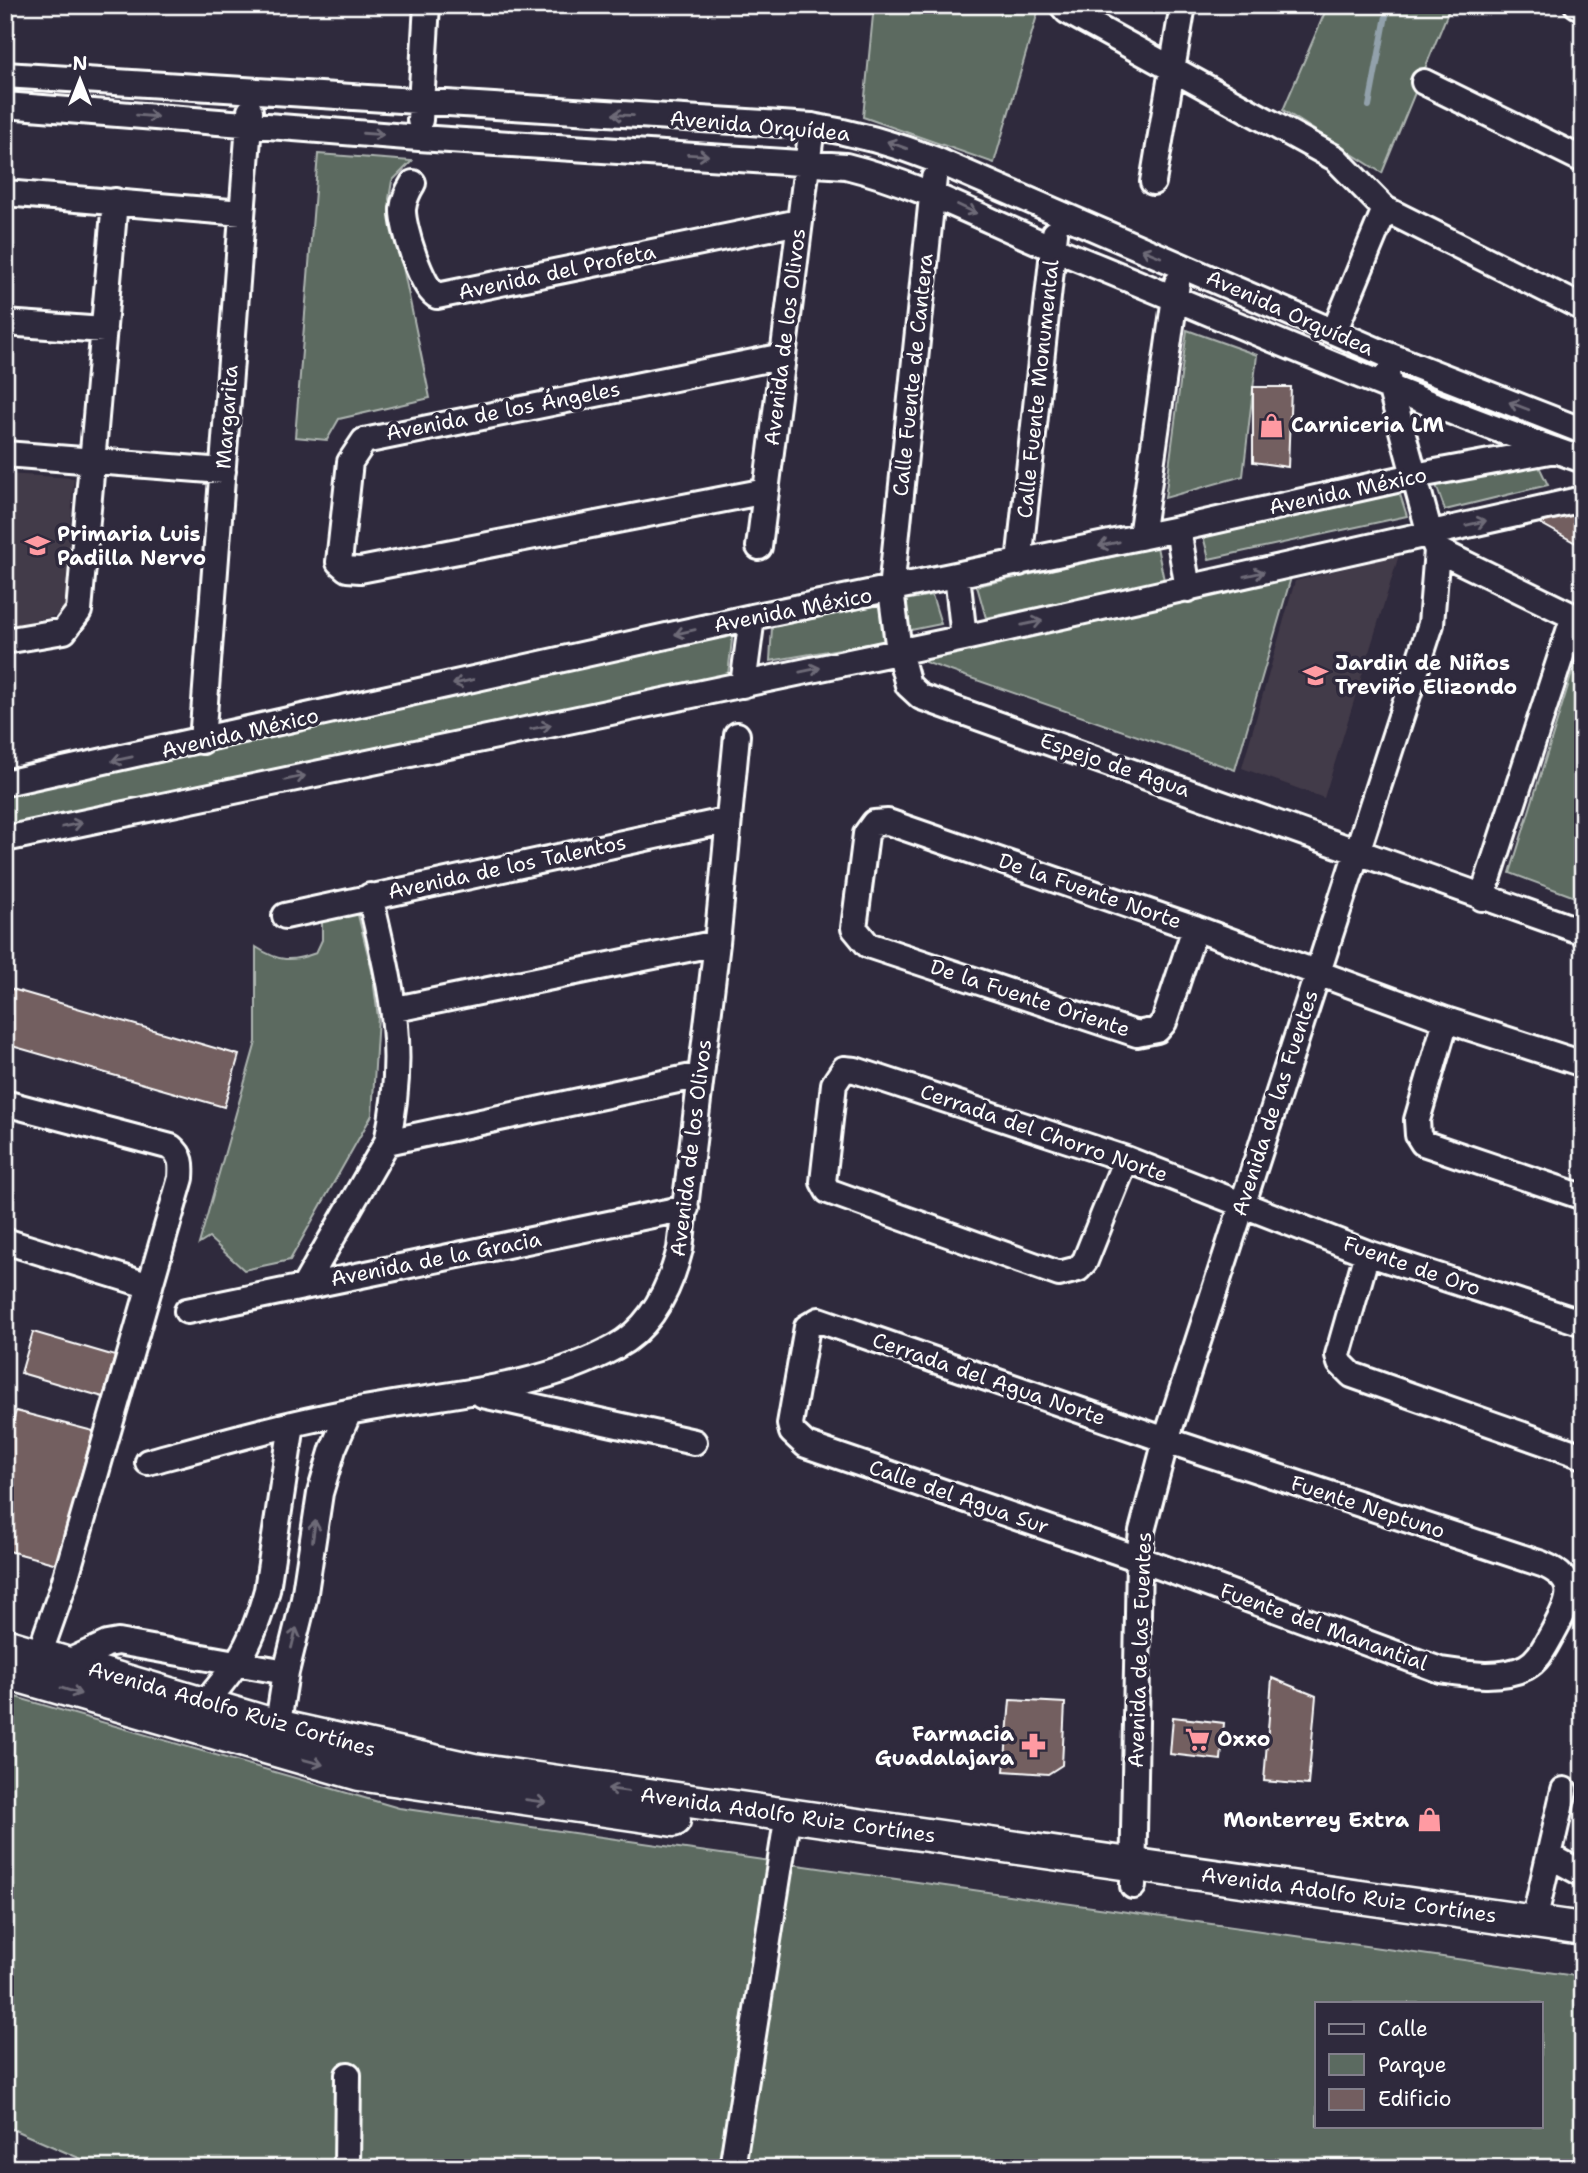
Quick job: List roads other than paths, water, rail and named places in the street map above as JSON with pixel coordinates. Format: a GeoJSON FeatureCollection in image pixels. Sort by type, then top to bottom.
{"type":"FeatureCollection","features":[{"type":"Feature","properties":{"kind":"main road","name":"Avenida Adolfo Ruiz Cortínes"},"geometry":{"type":"LineString","coordinates":[[5,1645],[52,1659],[211,1720],[277,1726],[474,1770],[786,1824],[1134,1876],[1534,1921],[1583,1929]]}},
{"type":"Feature","properties":{"kind":"main road"},"geometry":{"type":"LineString","coordinates":[[5,1672],[104,1701],[211,1720],[359,1774],[786,1824]]}},
{"type":"Feature","properties":{"kind":"main road"},"geometry":{"type":"LineString","coordinates":[[1134,1876],[1583,1950]]}},
{"type":"Feature","properties":{"kind":"street"},"geometry":{"type":"LineString","coordinates":[[419,138],[427,5]]}},
{"type":"Feature","properties":{"kind":"street"},"geometry":{"type":"LineString","coordinates":[[1062,5],[1067,11],[1170,69],[1335,158],[1385,209],[1583,308]]}},
{"type":"Feature","properties":{"kind":"street"},"geometry":{"type":"LineString","coordinates":[[1153,181],[1183,5]]}},
{"type":"Feature","properties":{"kind":"street"},"geometry":{"type":"LineString","coordinates":[[1577,5],[1583,8]]}},
{"type":"Feature","properties":{"kind":"street","name":"Avenida Orquídea"},"geometry":{"type":"LineString","coordinates":[[5,75],[252,93],[812,126],[880,139],[936,160],[1383,354],[1583,431]]}},
{"type":"Feature","properties":{"kind":"street"},"geometry":{"type":"LineString","coordinates":[[1424,82],[1583,160]]}},
{"type":"Feature","properties":{"kind":"street","name":"Margarita"},"geometry":{"type":"LineString","coordinates":[[202,741],[252,93]]}},
{"type":"Feature","properties":{"kind":"street","name":"Avenida Orquídea"},"geometry":{"type":"LineString","coordinates":[[5,105],[419,138],[846,166],[893,178],[931,192],[1053,248],[1388,385],[1583,460]]}},
{"type":"Feature","properties":{"kind":"street","name":"Avenida de los Olivos"},"geometry":{"type":"LineString","coordinates":[[759,547],[812,126]]}},
{"type":"Feature","properties":{"kind":"street","name":"Calle Fuente de Cantera"},"geometry":{"type":"LineString","coordinates":[[899,651],[891,590],[936,160]]}},
{"type":"Feature","properties":{"kind":"street","name":"Avenida del Profeta"},"geometry":{"type":"LineString","coordinates":[[413,183],[405,196],[404,222],[425,285],[437,296],[799,222]]}},
{"type":"Feature","properties":{"kind":"street"},"geometry":{"type":"LineString","coordinates":[[5,193],[242,213]]}},
{"type":"Feature","properties":{"kind":"street"},"geometry":{"type":"LineString","coordinates":[[5,641],[64,631],[79,611],[115,201]]}},
{"type":"Feature","properties":{"kind":"street"},"geometry":{"type":"LineString","coordinates":[[1334,332],[1385,209]]}},
{"type":"Feature","properties":{"kind":"street","name":"Calle Fuente Monumental"},"geometry":{"type":"LineString","coordinates":[[1019,563],[1058,215]]}},
{"type":"Feature","properties":{"kind":"street"},"geometry":{"type":"LineString","coordinates":[[1141,537],[1181,265]]}},
{"type":"Feature","properties":{"kind":"street"},"geometry":{"type":"LineString","coordinates":[[5,323],[104,330]]}},
{"type":"Feature","properties":{"kind":"street","name":"Avenida de las Fuentes"},"geometry":{"type":"LineString","coordinates":[[1134,1876],[1139,1559],[1142,1531],[1166,1440],[1431,625],[1434,542],[1388,385],[1383,354]]}},
{"type":"Feature","properties":{"kind":"street","name":"Avenida de los Ángeles"},"geometry":{"type":"LineString","coordinates":[[766,491],[360,570],[347,569],[339,562],[350,462],[364,441],[783,356]]}},
{"type":"Feature","properties":{"kind":"street","name":"Avenida México"},"geometry":{"type":"LineString","coordinates":[[5,783],[752,617],[1019,563],[1414,476],[1583,443]]}},
{"type":"Feature","properties":{"kind":"street"},"geometry":{"type":"LineString","coordinates":[[5,454],[223,471]]}},
{"type":"Feature","properties":{"kind":"street"},"geometry":{"type":"LineString","coordinates":[[5,839],[1188,589],[1434,542],[1583,499]]}},
{"type":"Feature","properties":{"kind":"street"},"geometry":{"type":"LineString","coordinates":[[1178,529],[1188,589]]}},
{"type":"Feature","properties":{"kind":"street"},"geometry":{"type":"LineString","coordinates":[[1434,542],[1578,618],[1482,898]]}},
{"type":"Feature","properties":{"kind":"street"},"geometry":{"type":"LineString","coordinates":[[957,575],[964,638]]}},
{"type":"Feature","properties":{"kind":"street"},"geometry":{"type":"LineString","coordinates":[[743,685],[752,617]]}},
{"type":"Feature","properties":{"kind":"street","name":"Espejo de Agua"},"geometry":{"type":"LineString","coordinates":[[899,651],[908,685],[921,697],[1583,932]]}},
{"type":"Feature","properties":{"kind":"street","name":"Avenida de los Olivos"},"geometry":{"type":"LineString","coordinates":[[148,1462],[292,1424],[518,1383],[573,1366],[617,1346],[648,1320],[671,1282],[680,1249],[717,943],[737,736]]}},
{"type":"Feature","properties":{"kind":"street","name":"Avenida de los Talentos"},"geometry":{"type":"LineString","coordinates":[[285,916],[729,820]]}},
{"type":"Feature","properties":{"kind":"street","name":"De la Fuente Norte"},"geometry":{"type":"LineString","coordinates":[[878,948],[868,945],[854,928],[866,834],[874,823],[888,822],[1195,928],[1446,1020],[1583,1064]]}},
{"type":"Feature","properties":{"kind":"street"},"geometry":{"type":"LineString","coordinates":[[305,1286],[387,1142],[396,1093],[396,1009],[370,896]]}},
{"type":"Feature","properties":{"kind":"street","name":"De la Fuente Oriente"},"geometry":{"type":"LineString","coordinates":[[878,948],[1137,1034],[1148,1034],[1157,1030],[1164,1022],[1195,928]]}},
{"type":"Feature","properties":{"kind":"street"},"geometry":{"type":"LineString","coordinates":[[396,1009],[717,943]]}},
{"type":"Feature","properties":{"kind":"street"},"geometry":{"type":"LineString","coordinates":[[1446,1020],[1417,1120],[1418,1135],[1423,1143],[1583,1197]]}},
{"type":"Feature","properties":{"kind":"street","name":"Cerrada del Chorro Norte"},"geometry":{"type":"LineString","coordinates":[[1126,1159],[1085,1261],[1068,1274],[1033,1265],[825,1188],[834,1084],[844,1069],[855,1070],[1126,1159],[1243,1203]]}},
{"type":"Feature","properties":{"kind":"street"},"geometry":{"type":"LineString","coordinates":[[387,1142],[701,1075]]}},
{"type":"Feature","properties":{"kind":"street"},"geometry":{"type":"LineString","coordinates":[[5,1103],[171,1147],[178,1153],[182,1163],[181,1178],[63,1587],[52,1659],[118,1642],[286,1672]]}},
{"type":"Feature","properties":{"kind":"street","name":"Fuente de Oro"},"geometry":{"type":"LineString","coordinates":[[1243,1203],[1367,1253],[1583,1324]]}},
{"type":"Feature","properties":{"kind":"street","name":"Avenida de la Gracia"},"geometry":{"type":"LineString","coordinates":[[187,1311],[685,1208]]}},
{"type":"Feature","properties":{"kind":"street"},"geometry":{"type":"LineString","coordinates":[[5,1241],[150,1286]]}},
{"type":"Feature","properties":{"kind":"street"},"geometry":{"type":"LineString","coordinates":[[1367,1253],[1338,1355],[1340,1363],[1352,1375],[1583,1456]]}},
{"type":"Feature","properties":{"kind":"street","name":"Cerrada del Agua Norte"},"geometry":{"type":"LineString","coordinates":[[790,1424],[807,1327],[811,1321],[819,1320],[1166,1440]]}},
{"type":"Feature","properties":{"kind":"street"},"geometry":{"type":"LineString","coordinates":[[472,1392],[694,1442]]}},
{"type":"Feature","properties":{"kind":"street"},"geometry":{"type":"LineString","coordinates":[[277,1726],[286,1672],[304,1599],[320,1493],[333,1448],[349,1412]]}},
{"type":"Feature","properties":{"kind":"street"},"geometry":{"type":"LineString","coordinates":[[211,1720],[256,1627],[267,1590],[292,1424]]}},
{"type":"Feature","properties":{"kind":"street","name":"Calle del Agua Sur"},"geometry":{"type":"LineString","coordinates":[[790,1424],[792,1432],[806,1445],[1139,1559]]}},
{"type":"Feature","properties":{"kind":"street","name":"Fuente Neptuno"},"geometry":{"type":"LineString","coordinates":[[1166,1440],[1542,1564],[1561,1574],[1566,1581],[1568,1605],[1536,1660],[1513,1671]]}},
{"type":"Feature","properties":{"kind":"street","name":"Fuente del Manantial"},"geometry":{"type":"LineString","coordinates":[[1139,1559],[1440,1670],[1487,1674],[1513,1671]]}},
{"type":"Feature","properties":{"kind":"street"},"geometry":{"type":"LineString","coordinates":[[1534,1921],[1564,1790]]}},
{"type":"Feature","properties":{"kind":"street"},"geometry":{"type":"LineString","coordinates":[[732,2168],[786,1824]]}},
{"type":"Feature","properties":{"kind":"street"},"geometry":{"type":"LineString","coordinates":[[1550,1856],[1583,1874]]}},
{"type":"Feature","properties":{"kind":"street"},"geometry":{"type":"LineString","coordinates":[[347,2168],[348,2076]]}},
{"type":"Feature","properties":{"kind":"waterway"},"geometry":{"type":"LineString","coordinates":[[1369,106],[1388,5]]}},
{"type":"Feature","properties":{"kind":"place","name":"Carniceria LM"},"geometry":{"type":"Point","coordinates":[1271,425]}},
{"type":"Feature","properties":{"kind":"place","name":"Primaria Luis Padilla Nervo"},"geometry":{"type":"Point","coordinates":[37,546]}},
{"type":"Feature","properties":{"kind":"place","name":"Jardin de Niños Treviño Elizondo"},"geometry":{"type":"Point","coordinates":[1315,675]}},
{"type":"Feature","properties":{"kind":"place","name":"Oxxo"},"geometry":{"type":"Point","coordinates":[1197,1739]}},
{"type":"Feature","properties":{"kind":"place","name":"Farmacia Guadalajara"},"geometry":{"type":"Point","coordinates":[1034,1746]}},
{"type":"Feature","properties":{"kind":"place","name":"Monterrey Extra"},"geometry":{"type":"Point","coordinates":[1429,1820]}}]}
